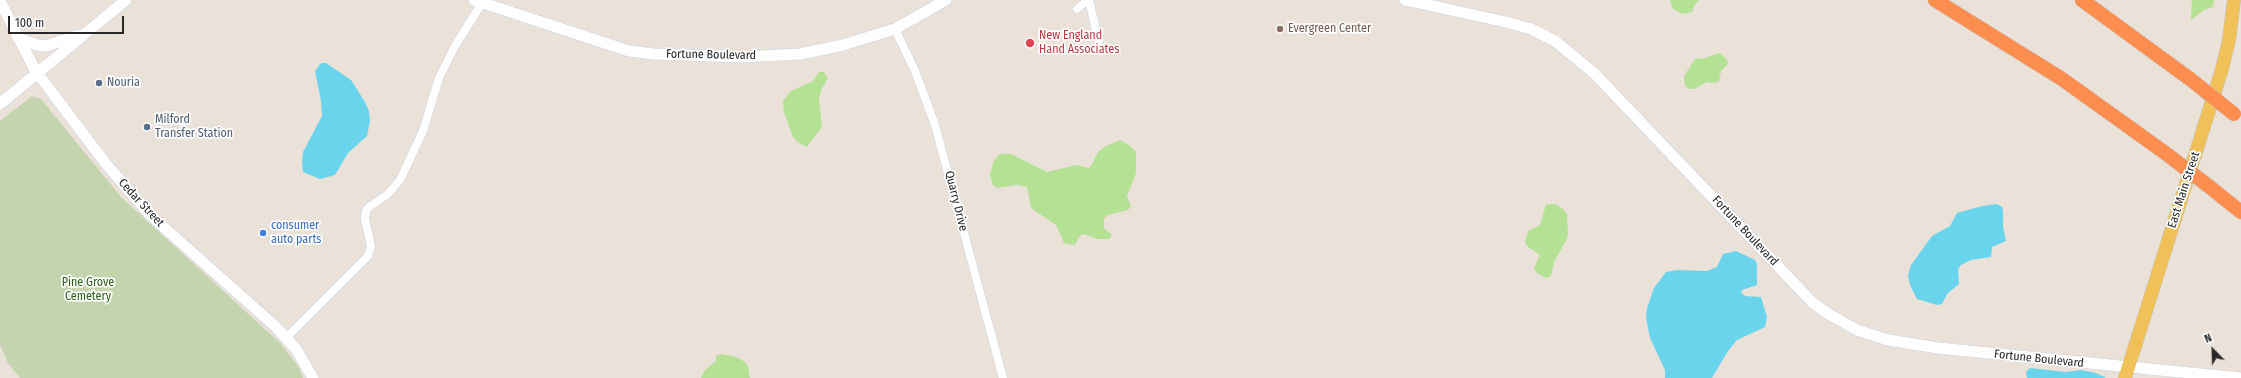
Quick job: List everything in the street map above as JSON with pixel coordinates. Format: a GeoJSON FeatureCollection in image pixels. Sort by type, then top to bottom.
{"type":"FeatureCollection","features":[{"type":"Feature","properties":{"kind":"highway"},"geometry":{"type":"LineString","coordinates":[[1935,0],[2062,79],[2168,155],[2241,212]]}},
{"type":"Feature","properties":{"kind":"highway"},"geometry":{"type":"LineString","coordinates":[[2082,0],[2238,116]]}},
{"type":"Feature","properties":{"kind":"main road"},"geometry":{"type":"LineString","coordinates":[[0,104],[126,0]]}},
{"type":"Feature","properties":{"kind":"main road","name":"Fortune Boulevard"},"geometry":{"type":"LineString","coordinates":[[478,1],[593,40],[629,50],[654,54],[742,57],[800,54],[833,48],[896,29],[946,0]]}},
{"type":"Feature","properties":{"kind":"main road","name":"Fortune Boulevard"},"geometry":{"type":"LineString","coordinates":[[1405,0],[1506,22],[1532,30],[1555,41],[1595,74],[1812,302],[1841,322],[1871,335],[1917,345],[2127,372],[2241,378]]}},
{"type":"Feature","properties":{"kind":"main road","name":"East Main Street"},"geometry":{"type":"LineString","coordinates":[[2127,372],[2222,69],[2229,40],[2234,0]]}},
{"type":"Feature","properties":{"kind":"main road","name":"Cedar Street"},"geometry":{"type":"LineString","coordinates":[[1,5],[37,73],[96,152],[150,215],[286,338],[296,349],[313,378]]}},
{"type":"Feature","properties":{"kind":"main road"},"geometry":{"type":"LineString","coordinates":[[18,38],[36,45],[49,45],[87,31]]}},
{"type":"Feature","properties":{"kind":"street"},"geometry":{"type":"LineString","coordinates":[[1077,9],[1089,0],[1099,43]]}},
{"type":"Feature","properties":{"kind":"street"},"geometry":{"type":"LineString","coordinates":[[286,338],[368,256],[371,246],[366,212],[369,207],[388,194],[400,180],[423,131],[440,78],[478,1]]}},
{"type":"Feature","properties":{"kind":"street","name":"Quarry Drive"},"geometry":{"type":"LineString","coordinates":[[896,29],[915,71],[935,125],[1003,378]]}},
{"type":"Feature","properties":{"kind":"green space"},"geometry":{"type":"Polygon","coordinates":[[[1670,0],[1699,0],[1694,6],[1692,12],[1682,14],[1673,9],[1670,0]]]}},
{"type":"Feature","properties":{"kind":"green space"},"geometry":{"type":"Polygon","coordinates":[[[2192,0],[2214,0],[2213,7],[2204,10],[2191,20],[2192,0]]]}},
{"type":"Feature","properties":{"kind":"green space"},"geometry":{"type":"Polygon","coordinates":[[[1719,53],[1727,59],[1728,64],[1721,71],[1719,81],[1714,83],[1707,82],[1694,89],[1689,89],[1685,86],[1684,76],[1695,59],[1705,58],[1719,53]]]}},
{"type":"Feature","properties":{"kind":"green space"},"geometry":{"type":"Polygon","coordinates":[[[819,72],[824,72],[828,78],[821,90],[819,101],[822,127],[807,147],[797,142],[793,137],[784,112],[783,101],[791,91],[813,81],[819,72]]]}},
{"type":"Feature","properties":{"kind":"green space","name":"Pine Grove Cemetery"},"geometry":{"type":"Polygon","coordinates":[[[32,96],[41,99],[121,197],[280,343],[298,366],[303,378],[20,378],[8,363],[0,345],[0,121],[32,96]]]}},
{"type":"Feature","properties":{"kind":"green space"},"geometry":{"type":"Polygon","coordinates":[[[1120,140],[1129,145],[1136,152],[1136,173],[1127,196],[1131,206],[1128,210],[1108,215],[1104,218],[1104,228],[1112,235],[1109,239],[1098,239],[1083,234],[1079,237],[1075,245],[1064,243],[1056,225],[1031,208],[1027,187],[1017,185],[997,188],[993,185],[990,175],[994,160],[1000,154],[1011,154],[1047,172],[1077,165],[1088,168],[1091,166],[1098,152],[1106,146],[1120,140]]]}},
{"type":"Feature","properties":{"kind":"green space"},"geometry":{"type":"Polygon","coordinates":[[[1556,204],[1567,214],[1568,234],[1567,239],[1554,262],[1551,276],[1546,278],[1537,273],[1534,268],[1540,255],[1527,246],[1525,242],[1528,231],[1540,225],[1546,205],[1556,204]]]}},
{"type":"Feature","properties":{"kind":"green space"},"geometry":{"type":"Polygon","coordinates":[[[721,354],[736,357],[745,362],[748,366],[750,378],[701,378],[705,370],[716,361],[716,356],[721,354]]]}},
{"type":"Feature","properties":{"kind":"water"},"geometry":{"type":"Polygon","coordinates":[[[321,63],[326,63],[351,80],[365,102],[369,111],[370,121],[367,136],[348,153],[335,175],[320,179],[303,172],[302,162],[303,152],[322,116],[321,101],[315,71],[321,63]]]}},
{"type":"Feature","properties":{"kind":"water"},"geometry":{"type":"Polygon","coordinates":[[[1997,204],[2002,207],[2003,211],[2003,227],[2006,241],[1992,247],[1991,257],[1971,260],[1961,265],[1958,269],[1959,284],[1947,294],[1942,304],[1937,305],[1917,299],[1910,285],[1908,275],[1911,265],[1932,236],[1950,226],[1957,213],[1982,206],[1997,204]]]}},
{"type":"Feature","properties":{"kind":"water"},"geometry":{"type":"Polygon","coordinates":[[[1736,251],[1755,260],[1757,264],[1757,285],[1742,290],[1741,293],[1745,296],[1761,297],[1767,317],[1765,327],[1737,340],[1728,351],[1712,378],[1665,378],[1665,370],[1650,338],[1646,318],[1647,308],[1654,288],[1666,272],[1677,270],[1707,271],[1717,267],[1723,254],[1736,251]]]}},
{"type":"Feature","properties":{"kind":"water"},"geometry":{"type":"Polygon","coordinates":[[[2030,368],[2066,372],[2081,370],[2096,373],[2106,378],[2027,378],[2026,372],[2030,368]]]}},
{"type":"Feature","properties":{"kind":"place","name":"Evergreen Center"},"geometry":{"type":"Point","coordinates":[1280,29]}},
{"type":"Feature","properties":{"kind":"place","name":"New England Hand Associates"},"geometry":{"type":"Point","coordinates":[1030,43]}},
{"type":"Feature","properties":{"kind":"place","name":"Nouria"},"geometry":{"type":"Point","coordinates":[99,83]}},
{"type":"Feature","properties":{"kind":"place","name":"Milford Transfer Station"},"geometry":{"type":"Point","coordinates":[147,127]}},
{"type":"Feature","properties":{"kind":"place","name":"consumer auto parts"},"geometry":{"type":"Point","coordinates":[263,233]}}]}
